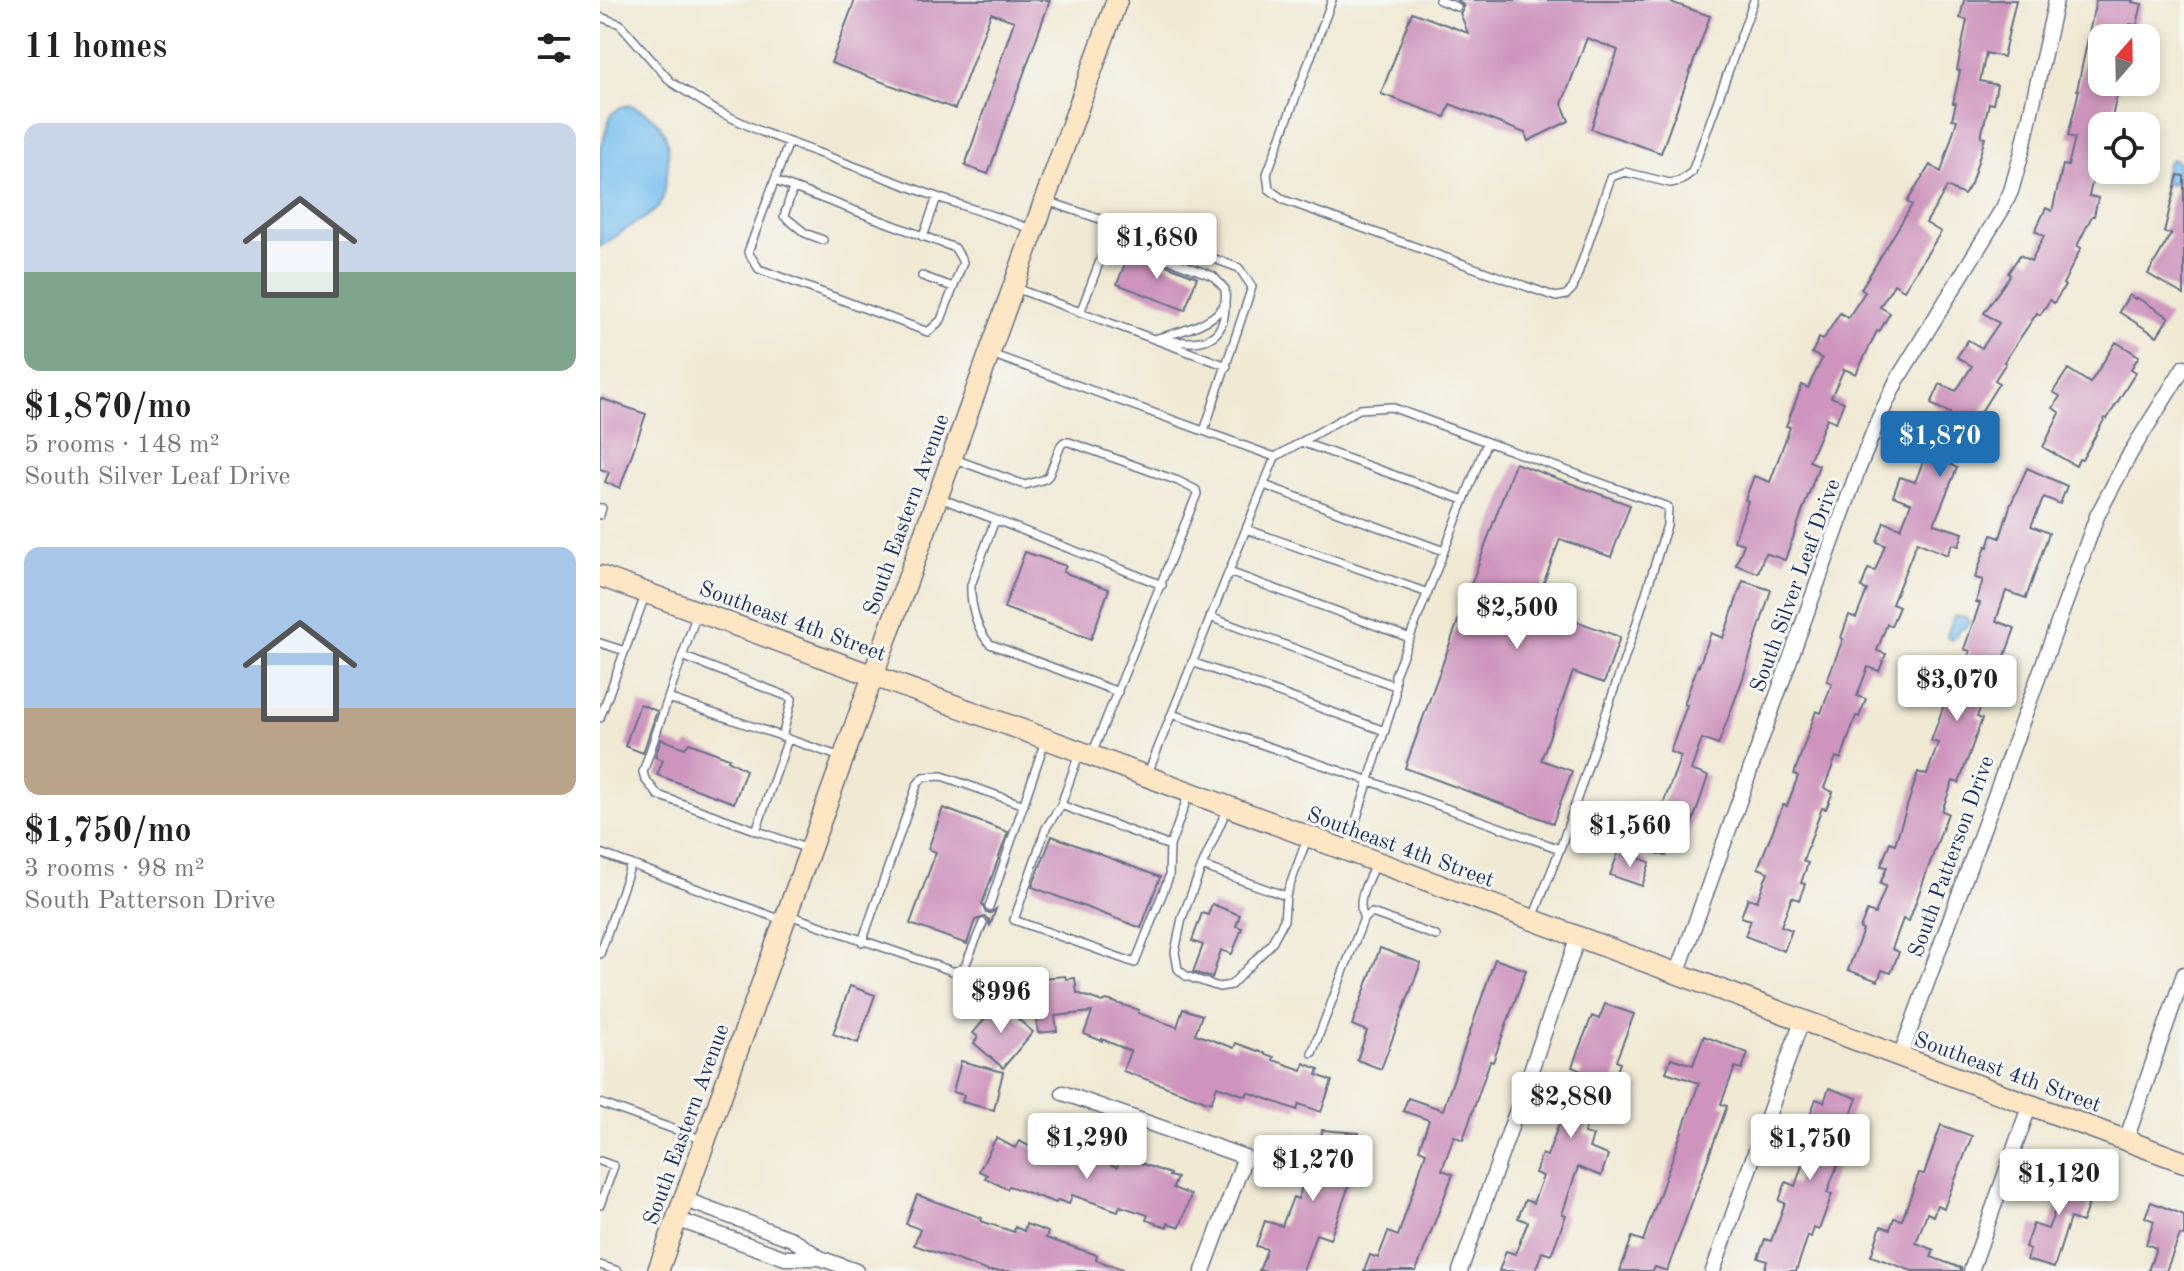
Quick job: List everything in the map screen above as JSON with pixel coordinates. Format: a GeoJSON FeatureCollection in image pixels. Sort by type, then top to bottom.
{"type":"FeatureCollection","features":[{"type":"Feature","properties":{"kind":"main road","name":"South Eastern Avenue"},"geometry":{"type":"LineString","coordinates":[[658,1271],[1117,0]]}},
{"type":"Feature","properties":{"kind":"main road","name":"Southeast 4th Street"},"geometry":{"type":"LineString","coordinates":[[600,576],[2184,1162]]}},
{"type":"Feature","properties":{"kind":"street","name":"South Silver Leaf Drive"},"geometry":{"type":"LineString","coordinates":[[1677,974],[1879,418],[1919,341],[2011,191],[2056,0]]}},
{"type":"Feature","properties":{"kind":"street","name":"South Patterson Drive"},"geometry":{"type":"LineString","coordinates":[[1900,1057],[2092,527],[2111,486],[2184,367]]}},
{"type":"Feature","properties":{"kind":"street"},"geometry":{"type":"LineString","coordinates":[[1460,1271],[1578,937]]}},
{"type":"Feature","properties":{"kind":"street"},"geometry":{"type":"LineString","coordinates":[[2126,1140],[2184,974]]}},
{"type":"Feature","properties":{"kind":"street"},"geometry":{"type":"LineString","coordinates":[[1713,1271],[1802,1020]]}},
{"type":"Feature","properties":{"kind":"street"},"geometry":{"type":"LineString","coordinates":[[1063,1093],[1245,1157],[1203,1271]]}},
{"type":"Feature","properties":{"kind":"street"},"geometry":{"type":"LineString","coordinates":[[1971,1271],[2030,1104]]}},
{"type":"Feature","properties":{"kind":"street"},"geometry":{"type":"LineString","coordinates":[[683,1199],[792,1239],[820,1258],[848,1270]]}},
{"type":"Feature","properties":{"kind":"street"},"geometry":{"type":"LineString","coordinates":[[676,1219],[785,1258],[820,1258]]}},
{"type":"Feature","properties":{"kind":"lane"},"geometry":{"type":"LineString","coordinates":[[1332,0],[1267,174],[1269,189],[1284,200],[1556,297],[1566,295],[1573,288],[1611,177],[1625,172],[1670,183],[1680,181],[1692,172],[1754,0]]}},
{"type":"Feature","properties":{"kind":"lane"},"geometry":{"type":"LineString","coordinates":[[1439,0],[1457,7]]}},
{"type":"Feature","properties":{"kind":"lane"},"geometry":{"type":"LineString","coordinates":[[600,17],[620,24],[671,82],[717,111],[762,132],[1034,230]]}},
{"type":"Feature","properties":{"kind":"lane"},"geometry":{"type":"LineString","coordinates":[[775,181],[955,248],[963,262],[941,320],[928,332],[759,269],[748,252],[789,142]]}},
{"type":"Feature","properties":{"kind":"lane"},"geometry":{"type":"LineString","coordinates":[[793,188],[784,216],[805,233],[823,240]]}},
{"type":"Feature","properties":{"kind":"lane"},"geometry":{"type":"LineString","coordinates":[[923,237],[937,197]]}},
{"type":"Feature","properties":{"kind":"lane"},"geometry":{"type":"LineString","coordinates":[[1045,200],[1239,268],[1252,287],[1204,431]]}},
{"type":"Feature","properties":{"kind":"lane"},"geometry":{"type":"LineString","coordinates":[[1114,224],[1131,245],[1213,276],[1225,289],[1226,318],[1220,331],[1208,340],[1191,343],[1154,339]]}},
{"type":"Feature","properties":{"kind":"lane"},"geometry":{"type":"LineString","coordinates":[[1080,313],[1114,224]]}},
{"type":"Feature","properties":{"kind":"lane"},"geometry":{"type":"LineString","coordinates":[[922,276],[953,287]]}},
{"type":"Feature","properties":{"kind":"lane"},"geometry":{"type":"LineString","coordinates":[[1013,287],[1227,366]]}},
{"type":"Feature","properties":{"kind":"lane"},"geometry":{"type":"LineString","coordinates":[[1154,339],[1189,329],[1217,315],[1225,302]]}},
{"type":"Feature","properties":{"kind":"lane"},"geometry":{"type":"LineString","coordinates":[[989,353],[1275,457]]}},
{"type":"Feature","properties":{"kind":"lane"},"geometry":{"type":"LineString","coordinates":[[1146,777],[1275,457],[1359,409],[1391,407],[1668,507],[1667,525],[1636,625],[1560,849],[1532,920]]}},
{"type":"Feature","properties":{"kind":"lane"},"geometry":{"type":"LineString","coordinates":[[952,457],[1025,485],[1045,479],[1061,445],[1069,442],[1194,487],[1197,494],[1118,692],[1061,805],[1046,828],[1014,920],[1135,963],[1169,877],[1170,846],[1189,793]]}},
{"type":"Feature","properties":{"kind":"lane"},"geometry":{"type":"LineString","coordinates":[[1301,442],[1464,500]]}},
{"type":"Feature","properties":{"kind":"lane"},"geometry":{"type":"LineString","coordinates":[[1346,851],[1395,698],[1395,675],[1487,442]]}},
{"type":"Feature","properties":{"kind":"lane"},"geometry":{"type":"LineString","coordinates":[[1264,485],[1444,551]]}},
{"type":"Feature","properties":{"kind":"lane"},"geometry":{"type":"LineString","coordinates":[[937,497],[1162,585]]}},
{"type":"Feature","properties":{"kind":"lane"},"geometry":{"type":"LineString","coordinates":[[600,508],[600,515]]}},
{"type":"Feature","properties":{"kind":"lane"},"geometry":{"type":"LineString","coordinates":[[995,520],[971,585],[982,635],[990,644],[1118,692]]}},
{"type":"Feature","properties":{"kind":"lane"},"geometry":{"type":"LineString","coordinates":[[1246,529],[1428,593]]}},
{"type":"Feature","properties":{"kind":"lane"},"geometry":{"type":"LineString","coordinates":[[1229,572],[1410,638]]}},
{"type":"Feature","properties":{"kind":"lane"},"geometry":{"type":"LineString","coordinates":[[600,718],[647,592]]}},
{"type":"Feature","properties":{"kind":"lane"},"geometry":{"type":"LineString","coordinates":[[698,611],[643,772],[645,779],[658,795],[810,850]]}},
{"type":"Feature","properties":{"kind":"lane"},"geometry":{"type":"LineString","coordinates":[[1210,617],[1395,686]]}},
{"type":"Feature","properties":{"kind":"lane"},"geometry":{"type":"LineString","coordinates":[[600,643],[625,651]]}},
{"type":"Feature","properties":{"kind":"lane"},"geometry":{"type":"LineString","coordinates":[[682,656],[792,699],[785,738],[756,831]]}},
{"type":"Feature","properties":{"kind":"lane"},"geometry":{"type":"LineString","coordinates":[[1192,662],[1385,731]]}},
{"type":"Feature","properties":{"kind":"lane"},"geometry":{"type":"LineString","coordinates":[[668,698],[843,758]]}},
{"type":"Feature","properties":{"kind":"lane"},"geometry":{"type":"LineString","coordinates":[[1172,714],[1560,849]]}},
{"type":"Feature","properties":{"kind":"lane"},"geometry":{"type":"LineString","coordinates":[[989,907],[1046,739]]}},
{"type":"Feature","properties":{"kind":"lane"},"geometry":{"type":"LineString","coordinates":[[862,942],[917,785],[923,777],[942,776],[1024,805]]}},
{"type":"Feature","properties":{"kind":"lane"},"geometry":{"type":"LineString","coordinates":[[1061,805],[1170,846]]}},
{"type":"Feature","properties":{"kind":"lane"},"geometry":{"type":"LineString","coordinates":[[1228,807],[1182,918],[1175,952],[1178,969],[1186,976],[1219,987],[1231,985],[1271,944],[1284,920],[1286,896],[1308,837]]}},
{"type":"Feature","properties":{"kind":"lane"},"geometry":{"type":"LineString","coordinates":[[600,853],[785,918],[952,971],[960,971],[965,966],[983,923]]}},
{"type":"Feature","properties":{"kind":"lane"},"geometry":{"type":"LineString","coordinates":[[1364,918],[1360,902],[1375,862]]}},
{"type":"Feature","properties":{"kind":"lane"},"geometry":{"type":"LineString","coordinates":[[600,954],[631,864]]}},
{"type":"Feature","properties":{"kind":"lane"},"geometry":{"type":"LineString","coordinates":[[1202,866],[1286,896]]}},
{"type":"Feature","properties":{"kind":"lane"},"geometry":{"type":"LineString","coordinates":[[1312,1053],[1364,918],[1372,913],[1436,936]]}},
{"type":"Feature","properties":{"kind":"lane"},"geometry":{"type":"LineString","coordinates":[[600,1103],[705,1140]]}},
{"type":"Feature","properties":{"kind":"lane"},"geometry":{"type":"LineString","coordinates":[[600,1161],[614,1166],[600,1205]]}},
{"type":"Feature","properties":{"kind":"lane"},"geometry":{"type":"LineString","coordinates":[[600,1265],[618,1271]]}},
{"type":"Feature","properties":{"kind":"water"},"geometry":{"type":"Polygon","coordinates":[[[630,105],[652,117],[664,134],[669,154],[665,191],[652,213],[600,247],[600,152],[611,114],[630,105]]]}},
{"type":"Feature","properties":{"kind":"water"},"geometry":{"type":"Polygon","coordinates":[[[2171,159],[2176,160],[2179,166],[2175,183],[2169,185],[2164,180],[2166,165],[2171,159]]]}},
{"type":"Feature","properties":{"kind":"water"},"geometry":{"type":"Polygon","coordinates":[[[1954,616],[1966,617],[1970,622],[1951,640],[1947,635],[1954,616]]]}},
{"type":"Feature","properties":{"kind":"building"},"geometry":{"type":"Polygon","coordinates":[[[855,0],[1050,0],[988,174],[965,166],[1014,21],[991,13],[955,109],[831,63],[855,0]]]}},
{"type":"Feature","properties":{"kind":"building"},"geometry":{"type":"Polygon","coordinates":[[[1457,0],[1665,0],[1710,16],[1661,153],[1591,129],[1618,50],[1587,38],[1562,104],[1569,121],[1528,141],[1525,133],[1450,104],[1445,117],[1381,94],[1412,12],[1468,33],[1460,13],[1463,5],[1457,0]]]}},
{"type":"Feature","properties":{"kind":"building"},"geometry":{"type":"Polygon","coordinates":[[[1964,0],[2016,0],[2003,57],[1986,53],[1980,81],[1997,85],[1993,104],[1989,103],[1981,137],[1985,138],[1971,184],[1964,195],[1947,187],[1926,223],[1941,232],[1904,290],[1894,284],[1880,307],[1890,313],[1877,331],[1856,374],[1844,369],[1831,397],[1844,402],[1836,422],[1827,418],[1809,461],[1819,465],[1785,560],[1765,553],[1758,573],[1736,565],[1744,544],[1734,541],[1748,501],[1745,500],[1754,476],[1770,482],[1802,385],[1808,388],[1822,359],[1812,353],[1819,338],[1823,340],[1840,313],[1848,318],[1865,292],[1861,289],[1912,205],[1907,202],[1930,165],[1941,172],[1957,120],[1952,119],[1967,20],[1960,18],[1964,0]]]}},
{"type":"Feature","properties":{"kind":"building"},"geometry":{"type":"Polygon","coordinates":[[[2096,0],[2133,0],[2142,4],[2137,24],[2091,24],[2096,0]]]}},
{"type":"Feature","properties":{"kind":"building"},"geometry":{"type":"Polygon","coordinates":[[[2088,38],[2088,96],[2117,96],[2113,112],[2088,112],[2088,184],[2092,184],[2089,196],[2098,198],[2094,216],[2077,246],[2081,248],[2063,284],[2065,286],[2054,303],[2050,300],[2040,315],[2037,313],[2004,362],[1995,380],[1999,383],[1966,441],[1962,439],[1951,465],[1957,468],[1934,524],[1963,533],[1959,546],[1952,544],[1947,555],[1917,542],[1892,604],[1899,607],[1891,626],[1887,624],[1877,651],[1886,654],[1879,671],[1868,667],[1857,696],[1866,699],[1859,717],[1856,716],[1841,759],[1836,757],[1824,788],[1833,792],[1826,809],[1822,808],[1803,861],[1808,863],[1799,900],[1792,897],[1781,926],[1792,930],[1784,951],[1745,936],[1751,920],[1741,917],[1748,898],[1757,901],[1768,872],[1758,868],[1783,805],[1787,806],[1798,776],[1794,774],[1816,711],[1821,713],[1832,683],[1827,681],[1849,615],[1856,618],[1867,590],[1861,588],[1868,569],[1875,571],[1885,545],[1877,542],[1884,522],[1901,528],[1911,503],[1893,496],[1900,477],[1915,482],[1925,457],[1910,451],[1918,430],[1938,438],[1950,413],[1931,404],[1940,384],[1956,391],[1972,366],[1957,357],[1968,340],[1982,348],[1999,323],[1984,313],[2020,255],[2031,261],[2044,236],[2035,231],[2046,208],[2052,211],[2063,165],[2068,166],[2075,138],[2068,136],[2088,38]]]}},
{"type":"Feature","properties":{"kind":"building"},"geometry":{"type":"Polygon","coordinates":[[[2178,175],[2184,176],[2184,295],[2148,274],[2171,234],[2164,232],[2178,175]]]}},
{"type":"Feature","properties":{"kind":"building"},"geometry":{"type":"Polygon","coordinates":[[[1130,251],[1197,277],[1185,310],[1117,284],[1130,251]]]}},
{"type":"Feature","properties":{"kind":"building"},"geometry":{"type":"Polygon","coordinates":[[[2129,295],[2169,317],[2157,336],[2119,312],[2129,295]]]}},
{"type":"Feature","properties":{"kind":"building"},"geometry":{"type":"Polygon","coordinates":[[[2116,342],[2139,356],[2131,369],[2136,372],[2076,466],[2043,447],[2060,413],[2053,408],[2060,396],[2053,392],[2068,369],[2090,383],[2116,342]]]}},
{"type":"Feature","properties":{"kind":"building"},"geometry":{"type":"Polygon","coordinates":[[[600,398],[646,414],[620,488],[605,482],[609,472],[600,469],[600,398]]]}},
{"type":"Feature","properties":{"kind":"building"},"geometry":{"type":"Polygon","coordinates":[[[1515,463],[1630,505],[1611,557],[1560,539],[1535,606],[1620,637],[1604,683],[1573,672],[1541,760],[1572,771],[1553,823],[1405,768],[1515,463]]]}},
{"type":"Feature","properties":{"kind":"building"},"geometry":{"type":"Polygon","coordinates":[[[2027,468],[2067,486],[2060,504],[2044,497],[2031,526],[2049,533],[2026,598],[2006,591],[1996,621],[2015,628],[1992,691],[1987,689],[1977,717],[1982,719],[1959,783],[1953,781],[1942,811],[1948,813],[1909,921],[1903,919],[1892,949],[1899,952],[1891,973],[1882,970],[1878,981],[1848,970],[1867,911],[1875,914],[1886,886],[1880,884],[1887,867],[1881,866],[1890,842],[1895,844],[1918,772],[1927,775],[1938,743],[1931,741],[1950,678],[1959,681],[1970,651],[1964,649],[1980,603],[1976,602],[1983,580],[1975,578],[1986,546],[1992,535],[2000,538],[2027,468]]]}},
{"type":"Feature","properties":{"kind":"building"},"geometry":{"type":"Polygon","coordinates":[[[1025,552],[1066,566],[1063,572],[1109,589],[1091,639],[1004,608],[1025,552]]]}},
{"type":"Feature","properties":{"kind":"building"},"geometry":{"type":"Polygon","coordinates":[[[1743,581],[1771,590],[1718,745],[1702,739],[1691,770],[1708,776],[1687,839],[1674,834],[1666,856],[1642,848],[1656,806],[1662,807],[1681,756],[1670,752],[1698,665],[1711,633],[1723,638],[1743,581]]]}},
{"type":"Feature","properties":{"kind":"building"},"geometry":{"type":"Polygon","coordinates":[[[640,704],[657,711],[643,753],[625,746],[640,704]]]}},
{"type":"Feature","properties":{"kind":"building"},"geometry":{"type":"Polygon","coordinates":[[[661,739],[685,748],[689,743],[729,758],[746,770],[734,803],[657,775],[663,760],[655,757],[661,739]]]}},
{"type":"Feature","properties":{"kind":"building"},"geometry":{"type":"Polygon","coordinates":[[[943,808],[1008,832],[982,904],[986,913],[996,909],[990,926],[985,917],[975,920],[967,944],[910,924],[936,852],[928,849],[943,808]]]}},
{"type":"Feature","properties":{"kind":"building"},"geometry":{"type":"Polygon","coordinates":[[[1052,836],[1160,877],[1141,928],[1032,887],[1052,836]]]}},
{"type":"Feature","properties":{"kind":"building"},"geometry":{"type":"Polygon","coordinates":[[[1619,851],[1650,862],[1642,886],[1610,875],[1619,851]]]}},
{"type":"Feature","properties":{"kind":"building"},"geometry":{"type":"Polygon","coordinates":[[[1212,904],[1240,915],[1236,926],[1242,928],[1232,954],[1221,950],[1212,978],[1193,972],[1203,945],[1192,941],[1202,913],[1208,915],[1212,904]]]}},
{"type":"Feature","properties":{"kind":"building"},"geometry":{"type":"Polygon","coordinates":[[[1380,948],[1421,963],[1381,1069],[1357,1060],[1367,1031],[1352,1025],[1380,948]]]}},
{"type":"Feature","properties":{"kind":"building"},"geometry":{"type":"Polygon","coordinates":[[[1495,959],[1526,970],[1463,1140],[1454,1136],[1442,1170],[1453,1174],[1416,1271],[1364,1271],[1370,1255],[1378,1258],[1388,1232],[1398,1236],[1426,1152],[1419,1149],[1429,1120],[1403,1111],[1408,1098],[1443,1110],[1495,959]]]}},
{"type":"Feature","properties":{"kind":"building"},"geometry":{"type":"Polygon","coordinates":[[[1065,976],[1066,979],[1075,978],[1077,993],[1139,1010],[1138,1013],[1177,1027],[1183,1009],[1202,1015],[1195,1034],[1234,1048],[1236,1043],[1302,1070],[1304,1063],[1319,1069],[1317,1075],[1332,1081],[1321,1112],[1299,1104],[1297,1110],[1248,1092],[1246,1096],[1217,1086],[1211,1103],[1123,1071],[1130,1051],[1084,1034],[1092,1012],[1055,1016],[1057,1031],[1038,1033],[1032,982],[1065,976]]]}},
{"type":"Feature","properties":{"kind":"building"},"geometry":{"type":"Polygon","coordinates":[[[850,986],[875,995],[858,1043],[833,1034],[850,986]]]}},
{"type":"Feature","properties":{"kind":"building"},"geometry":{"type":"Polygon","coordinates":[[[999,1002],[1033,1032],[1003,1068],[974,1043],[978,1037],[973,1033],[999,1002]]]}},
{"type":"Feature","properties":{"kind":"building"},"geometry":{"type":"Polygon","coordinates":[[[1605,1004],[1634,1014],[1616,1061],[1620,1063],[1612,1086],[1608,1084],[1601,1102],[1596,1101],[1584,1133],[1593,1136],[1589,1148],[1608,1155],[1601,1176],[1578,1167],[1562,1214],[1566,1215],[1551,1255],[1542,1252],[1535,1271],[1499,1271],[1506,1251],[1515,1254],[1528,1222],[1518,1218],[1525,1200],[1533,1203],[1543,1176],[1535,1173],[1542,1154],[1547,1156],[1560,1121],[1554,1119],[1561,1100],[1570,1103],[1582,1071],[1572,1067],[1592,1016],[1599,1019],[1605,1004]]]}},
{"type":"Feature","properties":{"kind":"building"},"geometry":{"type":"Polygon","coordinates":[[[1704,1036],[1748,1053],[1742,1069],[1735,1067],[1721,1104],[1727,1106],[1667,1271],[1655,1267],[1653,1271],[1620,1271],[1632,1237],[1643,1241],[1699,1083],[1666,1072],[1671,1058],[1693,1065],[1704,1036]]]}},
{"type":"Feature","properties":{"kind":"building"},"geometry":{"type":"Polygon","coordinates":[[[961,1061],[1003,1072],[994,1110],[962,1102],[964,1095],[953,1092],[961,1061]]]}},
{"type":"Feature","properties":{"kind":"building"},"geometry":{"type":"Polygon","coordinates":[[[1829,1088],[1857,1098],[1827,1193],[1832,1194],[1819,1230],[1814,1228],[1811,1237],[1808,1236],[1796,1271],[1764,1271],[1767,1261],[1758,1258],[1765,1239],[1771,1241],[1785,1203],[1779,1201],[1786,1182],[1795,1186],[1806,1154],[1796,1151],[1816,1099],[1824,1102],[1829,1088]]]}},
{"type":"Feature","properties":{"kind":"building"},"geometry":{"type":"Polygon","coordinates":[[[1941,1125],[1972,1136],[1944,1208],[1937,1205],[1933,1216],[1927,1213],[1916,1243],[1934,1250],[1931,1257],[1961,1268],[1961,1271],[1912,1271],[1871,1256],[1881,1226],[1890,1229],[1894,1218],[1902,1220],[1919,1173],[1924,1174],[1941,1125]]]}},
{"type":"Feature","properties":{"kind":"building"},"geometry":{"type":"Polygon","coordinates":[[[1322,1130],[1359,1133],[1358,1141],[1363,1141],[1362,1157],[1357,1157],[1355,1177],[1352,1177],[1330,1239],[1316,1234],[1303,1271],[1259,1271],[1267,1249],[1256,1246],[1265,1221],[1282,1226],[1293,1197],[1298,1199],[1305,1177],[1308,1147],[1320,1148],[1322,1130]]]}},
{"type":"Feature","properties":{"kind":"building"},"geometry":{"type":"Polygon","coordinates":[[[996,1138],[1015,1148],[1019,1141],[1043,1153],[1065,1158],[1066,1153],[1097,1164],[1098,1160],[1117,1167],[1121,1158],[1130,1159],[1170,1174],[1177,1178],[1173,1188],[1191,1195],[1180,1227],[1168,1223],[1167,1227],[1146,1220],[1148,1215],[1120,1206],[1118,1211],[1072,1195],[1069,1204],[1058,1200],[1056,1203],[1009,1186],[1007,1189],[985,1178],[987,1175],[979,1171],[996,1138]]]}},
{"type":"Feature","properties":{"kind":"building"},"geometry":{"type":"Polygon","coordinates":[[[2054,1169],[2096,1185],[2082,1222],[2070,1218],[2054,1268],[2027,1260],[2030,1249],[2025,1247],[2033,1224],[2048,1229],[2058,1203],[2052,1201],[2056,1192],[2046,1189],[2054,1169]]]}},
{"type":"Feature","properties":{"kind":"building"},"geometry":{"type":"Polygon","coordinates":[[[917,1195],[1014,1232],[1015,1227],[1024,1231],[1026,1224],[1048,1232],[1046,1238],[1097,1255],[1096,1260],[1122,1271],[988,1271],[914,1245],[920,1229],[906,1224],[917,1195]]]}},
{"type":"Feature","properties":{"kind":"building"},"geometry":{"type":"Polygon","coordinates":[[[2151,1202],[2184,1215],[2184,1236],[2180,1235],[2166,1271],[2148,1271],[2156,1248],[2146,1244],[2154,1221],[2145,1217],[2151,1202]]]}}]}
